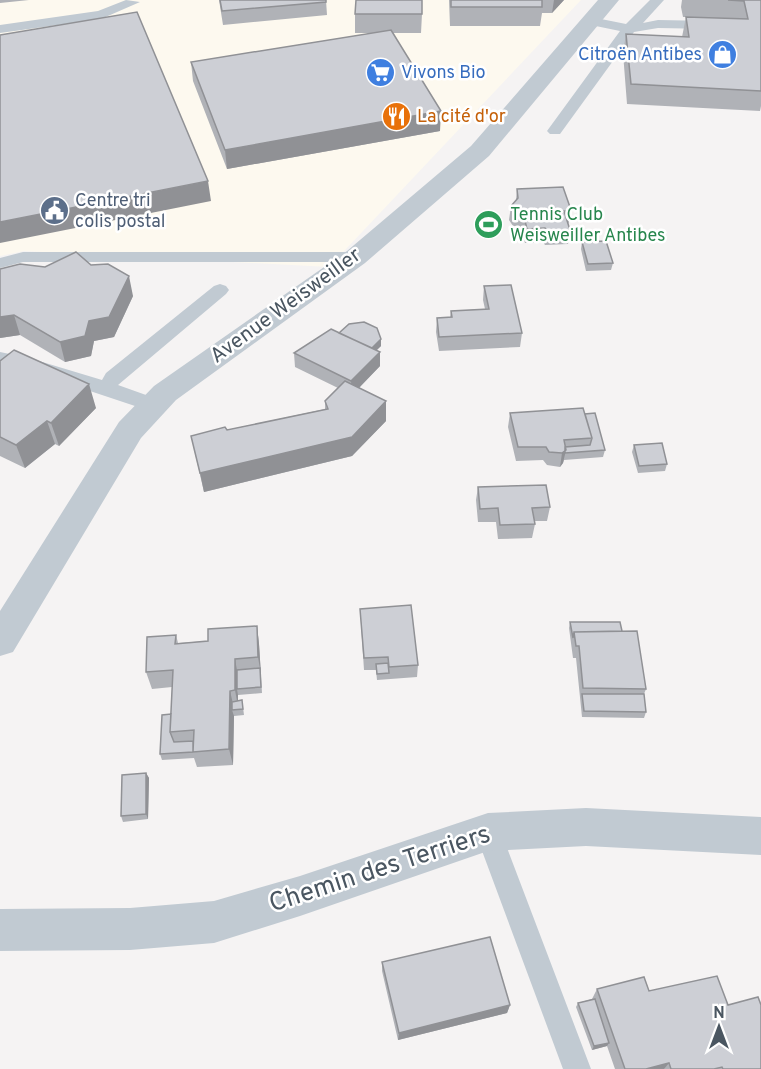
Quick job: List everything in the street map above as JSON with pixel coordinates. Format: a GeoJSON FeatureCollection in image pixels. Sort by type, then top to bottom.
{"type":"FeatureCollection","features":[{"type":"Feature","properties":{"kind":"street","name":"Avenue Weisweiller"},"geometry":{"type":"LineString","coordinates":[[0,641],[130,430],[153,405],[165,393],[356,257],[480,151],[609,0]]}},
{"type":"Feature","properties":{"kind":"street","name":"Chemin des Terriers"},"geometry":{"type":"LineString","coordinates":[[0,930],[130,929],[214,922],[300,896],[488,832],[586,827],[761,836]]}},
{"type":"Feature","properties":{"kind":"lane"},"geometry":{"type":"LineString","coordinates":[[555,131],[629,28],[657,0]]}},
{"type":"Feature","properties":{"kind":"lane"},"geometry":{"type":"LineString","coordinates":[[0,29],[101,15],[135,1]]}},
{"type":"Feature","properties":{"kind":"lane"},"geometry":{"type":"LineString","coordinates":[[591,21],[629,28],[658,24],[730,26]]}},
{"type":"Feature","properties":{"kind":"lane"},"geometry":{"type":"LineString","coordinates":[[0,263],[23,257],[356,257]]}},
{"type":"Feature","properties":{"kind":"lane"},"geometry":{"type":"LineString","coordinates":[[106,388],[113,378],[220,290]]}},
{"type":"Feature","properties":{"kind":"lane"},"geometry":{"type":"LineString","coordinates":[[0,358],[29,364],[153,405]]}},
{"type":"Feature","properties":{"kind":"lane"},"geometry":{"type":"LineString","coordinates":[[488,832],[577,1069]]}},
{"type":"Feature","properties":{"kind":"shaded area"},"geometry":{"type":"Polygon","coordinates":[[[0,0],[581,0],[329,267],[24,251],[0,256],[0,0]]]}},
{"type":"Feature","properties":{"kind":"building"},"geometry":{"type":"Polygon","coordinates":[[[220,0],[326,0],[326,2],[222,11],[220,0]]]}},
{"type":"Feature","properties":{"kind":"building"},"geometry":{"type":"Polygon","coordinates":[[[356,0],[422,0],[422,14],[355,14],[356,0]]]}},
{"type":"Feature","properties":{"kind":"building"},"geometry":{"type":"Polygon","coordinates":[[[451,0],[542,0],[542,7],[451,7],[451,0]]]}},
{"type":"Feature","properties":{"kind":"building","name":"Citroën Antibes"},"geometry":{"type":"Polygon","coordinates":[[[728,0],[761,0],[761,91],[631,84],[626,34],[689,37],[686,17],[748,19],[744,1],[728,0]]]}},
{"type":"Feature","properties":{"kind":"building"},"geometry":{"type":"Polygon","coordinates":[[[137,12],[208,181],[0,222],[0,35],[137,12]]]}},
{"type":"Feature","properties":{"kind":"building"},"geometry":{"type":"Polygon","coordinates":[[[391,30],[441,111],[225,150],[191,62],[391,30]]]}},
{"type":"Feature","properties":{"kind":"building"},"geometry":{"type":"Polygon","coordinates":[[[563,187],[571,210],[564,211],[570,230],[527,229],[523,213],[515,212],[511,206],[518,198],[517,189],[563,187]]]}},
{"type":"Feature","properties":{"kind":"building"},"geometry":{"type":"Polygon","coordinates":[[[606,241],[613,263],[588,264],[582,242],[606,241]]]}},
{"type":"Feature","properties":{"kind":"building"},"geometry":{"type":"Polygon","coordinates":[[[76,252],[91,265],[108,264],[129,276],[109,317],[89,321],[85,336],[60,342],[14,315],[0,317],[0,269],[20,264],[45,267],[76,252]]]}},
{"type":"Feature","properties":{"kind":"building"},"geometry":{"type":"Polygon","coordinates":[[[511,285],[522,333],[439,337],[437,318],[452,317],[451,311],[489,309],[484,286],[511,285]]]}},
{"type":"Feature","properties":{"kind":"building"},"geometry":{"type":"Polygon","coordinates":[[[364,322],[377,328],[381,339],[372,348],[339,333],[349,324],[364,322]]]}},
{"type":"Feature","properties":{"kind":"building"},"geometry":{"type":"Polygon","coordinates":[[[331,329],[380,352],[351,381],[294,353],[331,329]]]}},
{"type":"Feature","properties":{"kind":"building"},"geometry":{"type":"Polygon","coordinates":[[[14,350],[89,384],[51,423],[47,421],[16,445],[0,437],[0,361],[14,350]]]}},
{"type":"Feature","properties":{"kind":"building"},"geometry":{"type":"Polygon","coordinates":[[[345,381],[386,401],[352,437],[200,473],[191,436],[225,427],[227,430],[328,409],[325,401],[345,381]]]}},
{"type":"Feature","properties":{"kind":"building"},"geometry":{"type":"Polygon","coordinates":[[[583,408],[592,438],[564,440],[566,450],[562,453],[549,452],[546,447],[518,447],[510,413],[583,408]]]}},
{"type":"Feature","properties":{"kind":"building"},"geometry":{"type":"Polygon","coordinates":[[[595,413],[605,450],[565,453],[565,447],[590,445],[592,438],[585,414],[595,413]]]}},
{"type":"Feature","properties":{"kind":"building"},"geometry":{"type":"Polygon","coordinates":[[[662,443],[667,464],[639,466],[634,445],[662,443]]]}},
{"type":"Feature","properties":{"kind":"building"},"geometry":{"type":"Polygon","coordinates":[[[546,485],[550,507],[532,508],[535,524],[500,525],[498,508],[480,509],[478,487],[546,485]]]}},
{"type":"Feature","properties":{"kind":"building"},"geometry":{"type":"Polygon","coordinates":[[[411,605],[418,665],[389,667],[388,657],[364,658],[360,609],[411,605]]]}},
{"type":"Feature","properties":{"kind":"building"},"geometry":{"type":"Polygon","coordinates":[[[570,622],[620,622],[622,631],[574,632],[573,638],[570,622]]]}},
{"type":"Feature","properties":{"kind":"building"},"geometry":{"type":"Polygon","coordinates":[[[257,626],[258,657],[235,659],[235,690],[230,691],[229,749],[193,752],[194,730],[170,732],[173,670],[146,672],[147,637],[176,635],[175,644],[208,641],[208,629],[257,626]]]}},
{"type":"Feature","properties":{"kind":"building"},"geometry":{"type":"Polygon","coordinates":[[[637,631],[646,689],[583,688],[579,646],[576,646],[574,632],[637,631]]]}},
{"type":"Feature","properties":{"kind":"building"},"geometry":{"type":"Polygon","coordinates":[[[388,663],[389,673],[377,674],[376,664],[388,663]]]}},
{"type":"Feature","properties":{"kind":"building"},"geometry":{"type":"Polygon","coordinates":[[[260,668],[261,687],[237,689],[237,670],[260,668]]]}},
{"type":"Feature","properties":{"kind":"building"},"geometry":{"type":"Polygon","coordinates":[[[582,694],[644,694],[646,712],[584,711],[582,694]]]}},
{"type":"Feature","properties":{"kind":"building"},"geometry":{"type":"Polygon","coordinates":[[[242,700],[243,709],[232,710],[232,702],[242,700]]]}},
{"type":"Feature","properties":{"kind":"building"},"geometry":{"type":"Polygon","coordinates":[[[171,714],[170,732],[174,742],[193,741],[193,752],[160,754],[162,715],[171,714]]]}},
{"type":"Feature","properties":{"kind":"building"},"geometry":{"type":"Polygon","coordinates":[[[146,773],[146,814],[121,816],[122,775],[146,773]]]}},
{"type":"Feature","properties":{"kind":"building"},"geometry":{"type":"Polygon","coordinates":[[[490,937],[510,1005],[399,1033],[382,962],[490,937]]]}},
{"type":"Feature","properties":{"kind":"building"},"geometry":{"type":"Polygon","coordinates":[[[717,976],[728,1005],[758,997],[761,1005],[761,1069],[723,1069],[722,1067],[671,1069],[669,1063],[646,1069],[625,1069],[597,989],[644,977],[649,991],[717,976]]]}},
{"type":"Feature","properties":{"kind":"building"},"geometry":{"type":"Polygon","coordinates":[[[595,999],[609,1043],[594,1046],[578,1003],[595,999]]]}},
{"type":"Feature","properties":{"kind":"place","name":"Citroën Antibes"},"geometry":{"type":"Point","coordinates":[723,55]}},
{"type":"Feature","properties":{"kind":"place","name":"Vivons Bio"},"geometry":{"type":"Point","coordinates":[380,73]}},
{"type":"Feature","properties":{"kind":"place","name":"La cité d'or"},"geometry":{"type":"Point","coordinates":[396,117]}},
{"type":"Feature","properties":{"kind":"place","name":"Centre tri colis postal"},"geometry":{"type":"Point","coordinates":[54,211]}},
{"type":"Feature","properties":{"kind":"place","name":"Tennis Club Weisweiller Antibes"},"geometry":{"type":"Point","coordinates":[489,225]}}]}
